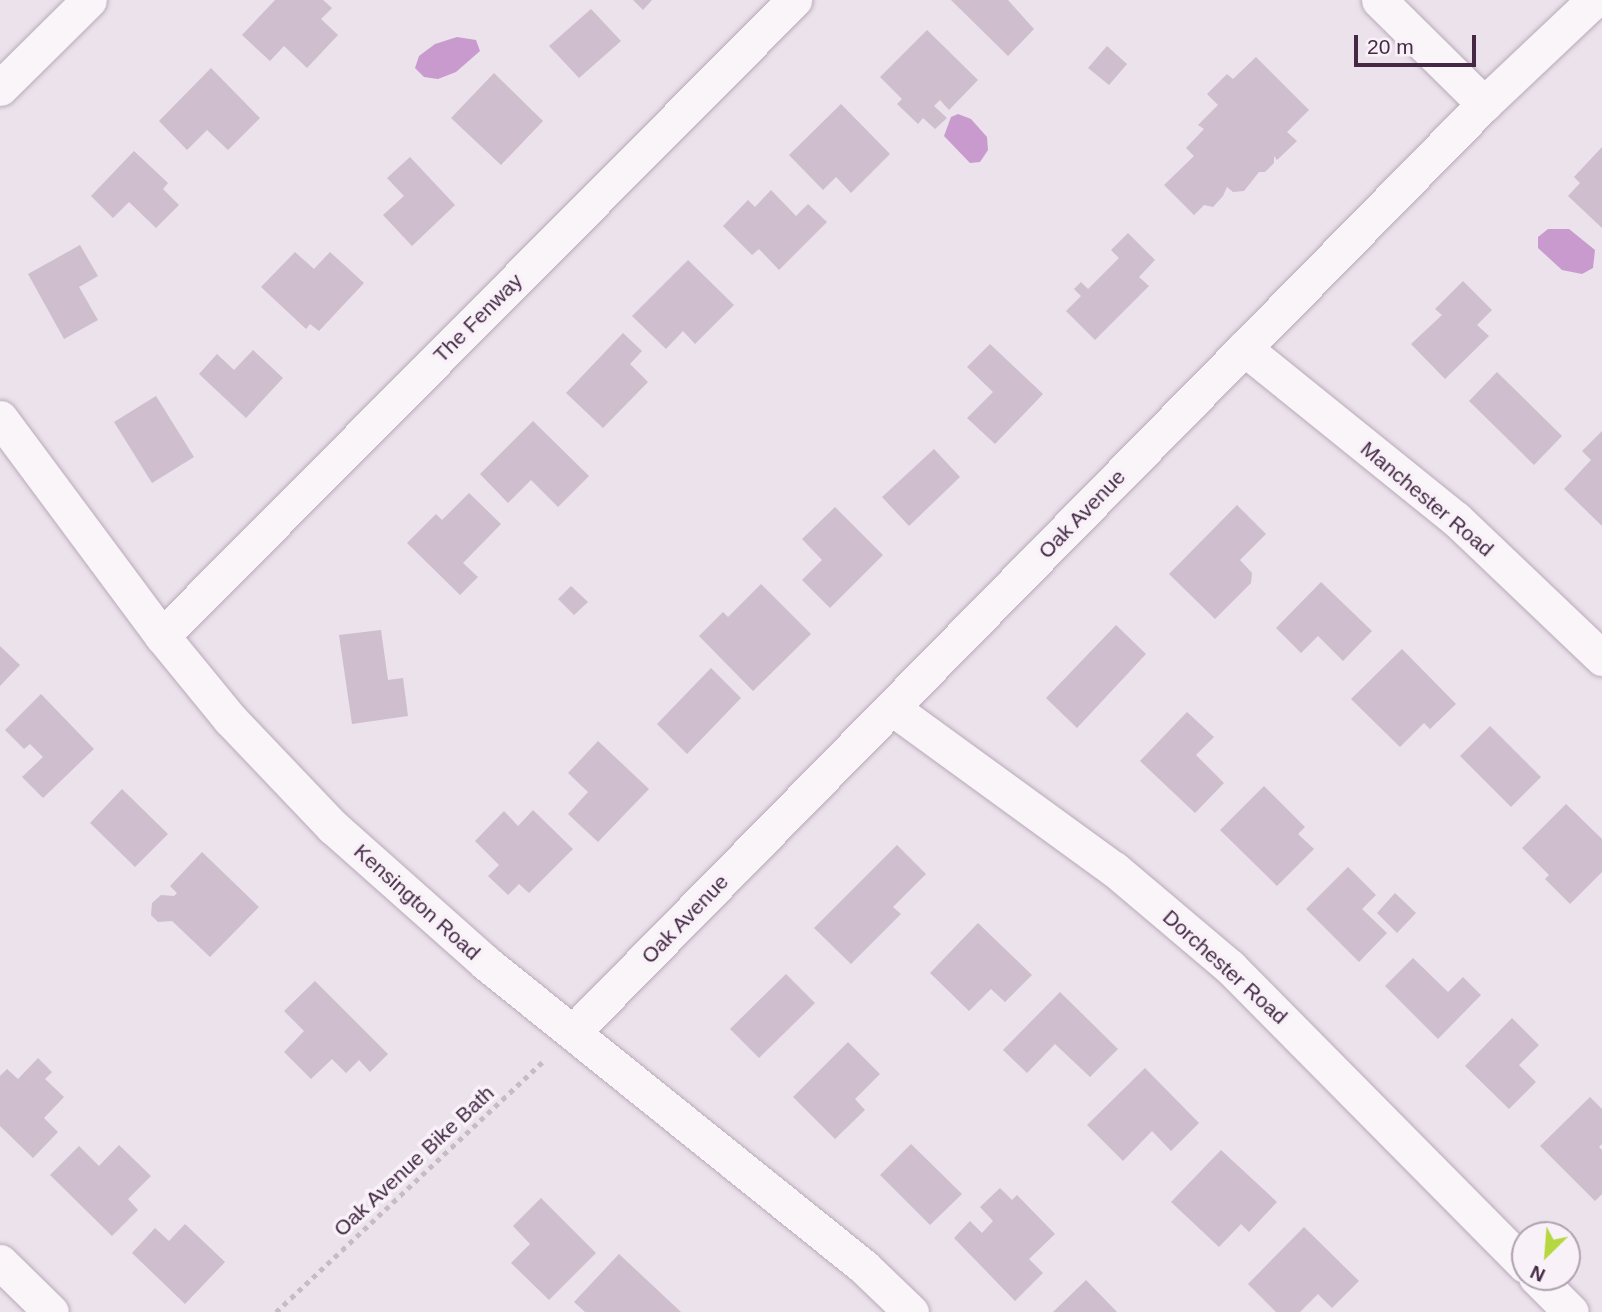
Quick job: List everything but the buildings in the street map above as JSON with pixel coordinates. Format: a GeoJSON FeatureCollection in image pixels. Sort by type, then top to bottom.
{"type":"FeatureCollection","features":[{"type":"Feature","properties":{"kind":"street"},"geometry":{"type":"LineString","coordinates":[[0,88],[89,0]]}},
{"type":"Feature","properties":{"kind":"street","name":"The Fenway"},"geometry":{"type":"LineString","coordinates":[[162,636],[794,0]]}},
{"type":"Feature","properties":{"kind":"street"},"geometry":{"type":"LineString","coordinates":[[1379,0],[1484,104]]}},
{"type":"Feature","properties":{"kind":"street","name":"Oak Avenue"},"geometry":{"type":"LineString","coordinates":[[573,1032],[1484,104],[1594,0]]}},
{"type":"Feature","properties":{"kind":"street","name":"Manchester Road"},"geometry":{"type":"LineString","coordinates":[[1244,348],[1456,519],[1602,658]]}},
{"type":"Feature","properties":{"kind":"street","name":"Kensington Road"},"geometry":{"type":"LineString","coordinates":[[0,418],[162,636],[230,719],[333,827],[486,963],[864,1267],[911,1312]]}},
{"type":"Feature","properties":{"kind":"street","name":"Dorchester Road"},"geometry":{"type":"LineString","coordinates":[[891,708],[1114,869],[1230,967],[1511,1251]]}},
{"type":"Feature","properties":{"kind":"street"},"geometry":{"type":"LineString","coordinates":[[0,1262],[51,1312]]}},
{"type":"Feature","properties":{"kind":"street"},"geometry":{"type":"LineString","coordinates":[[1550,1291],[1571,1312]]}},
{"type":"Feature","properties":{"kind":"path","name":"Oak Avenue Bike Bath"},"geometry":{"type":"LineString","coordinates":[[276,1312],[573,1032]]}},
{"type":"Feature","properties":{"kind":"shaded area"},"geometry":{"type":"Polygon","coordinates":[[[457,37],[476,40],[480,51],[456,72],[438,79],[424,77],[415,68],[419,56],[435,44],[457,37]]]}},
{"type":"Feature","properties":{"kind":"shaded area"},"geometry":{"type":"Polygon","coordinates":[[[958,114],[971,119],[987,137],[988,150],[980,162],[970,163],[944,136],[951,117],[958,114]]]}},
{"type":"Feature","properties":{"kind":"shaded area"},"geometry":{"type":"Polygon","coordinates":[[[1548,229],[1569,229],[1595,250],[1593,268],[1582,274],[1562,270],[1538,248],[1538,237],[1548,229]]]}}]}
